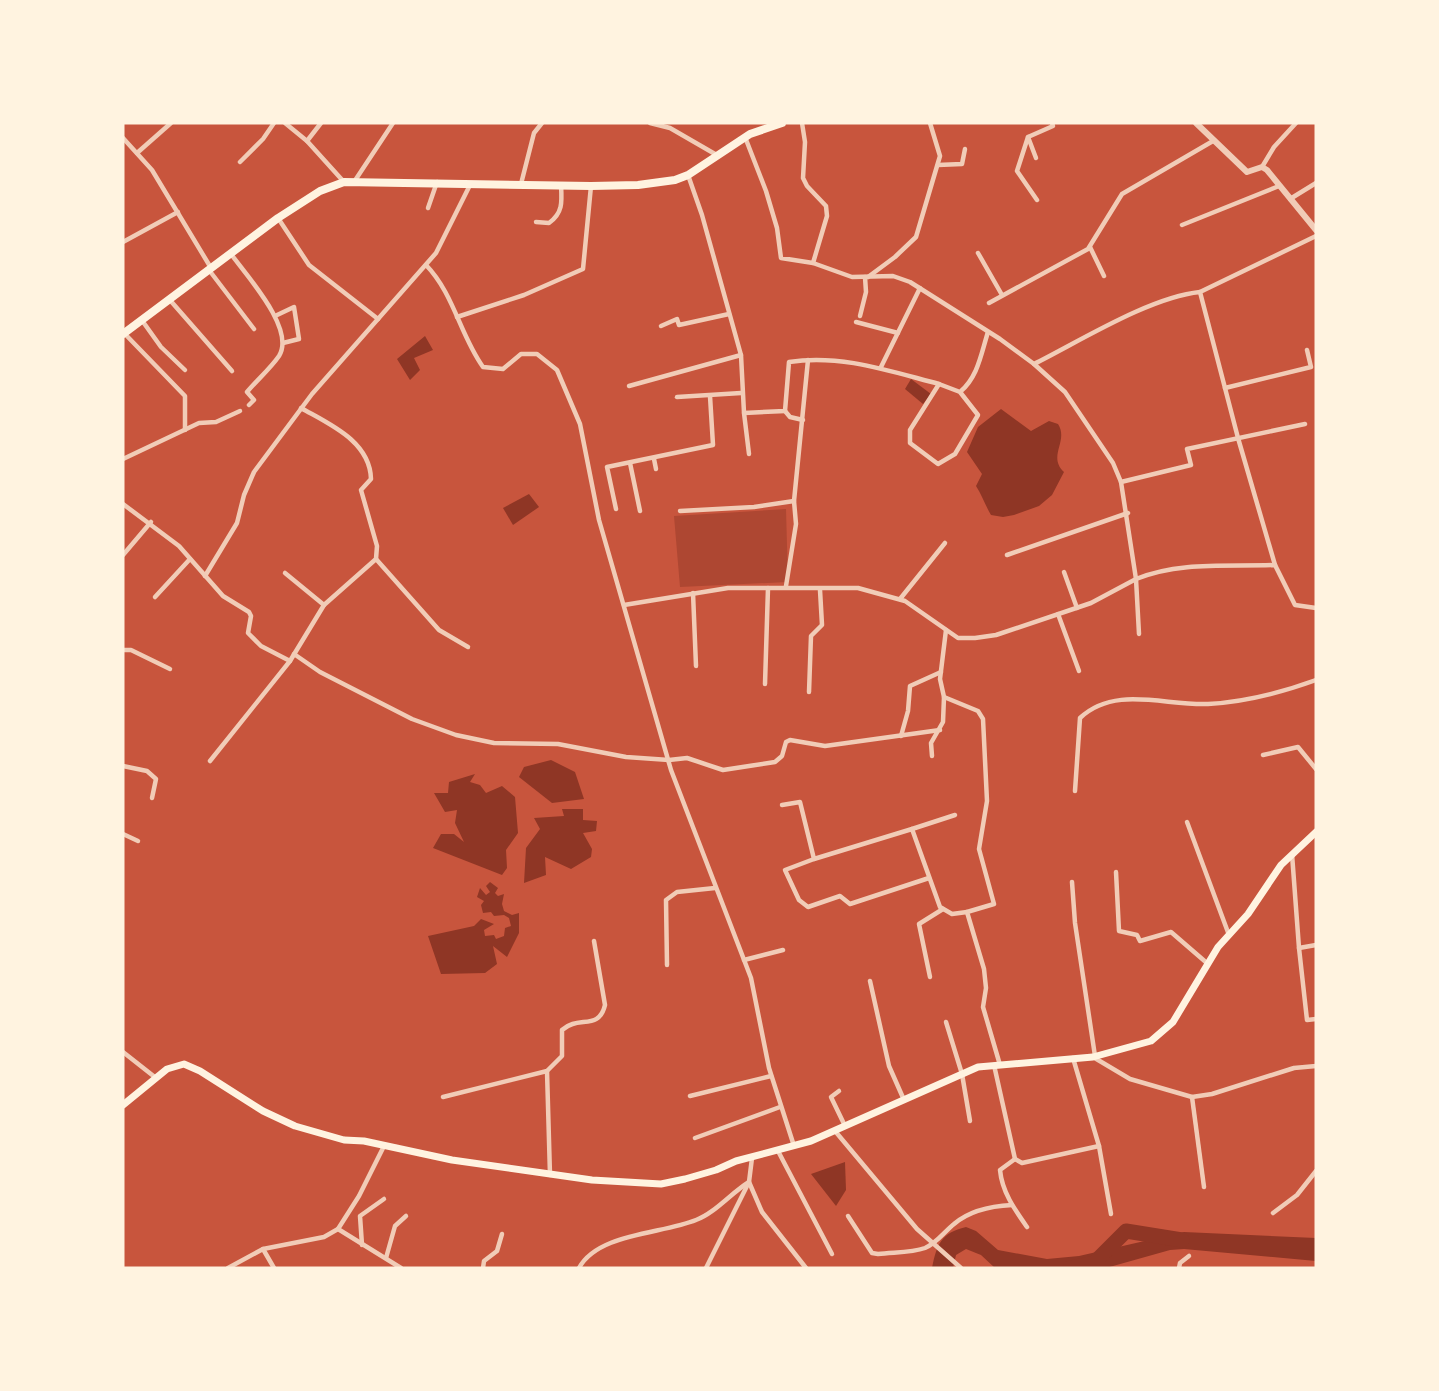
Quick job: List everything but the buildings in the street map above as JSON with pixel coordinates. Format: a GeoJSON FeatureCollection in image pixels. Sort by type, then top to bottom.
{"type":"FeatureCollection","features":[{"type":"Feature","properties":{"kind":"main road"},"geometry":{"type":"LineString","coordinates":[[124,333],[278,218],[320,191],[344,182],[638,185],[675,180],[688,175],[745,136],[782,123]]}},
{"type":"Feature","properties":{"kind":"main road"},"geometry":{"type":"LineString","coordinates":[[123,1105],[166,1069],[184,1064],[200,1071],[263,1111],[296,1126],[344,1140],[550,1175],[626,1184],[661,1185],[778,1151],[835,1131],[978,1067],[1094,1057],[1151,1041],[1164,1032],[1185,1005],[1228,934],[1248,914],[1292,853],[1316,832]]}},
{"type":"Feature","properties":{"kind":"street"},"geometry":{"type":"LineString","coordinates":[[137,153],[171,123]]}},
{"type":"Feature","properties":{"kind":"street"},"geometry":{"type":"LineString","coordinates":[[240,162],[263,139],[274,123]]}},
{"type":"Feature","properties":{"kind":"street"},"geometry":{"type":"LineString","coordinates":[[285,123],[307,141],[344,182]]}},
{"type":"Feature","properties":{"kind":"street"},"geometry":{"type":"LineString","coordinates":[[307,141],[321,123]]}},
{"type":"Feature","properties":{"kind":"street"},"geometry":{"type":"LineString","coordinates":[[354,182],[393,123]]}},
{"type":"Feature","properties":{"kind":"street"},"geometry":{"type":"LineString","coordinates":[[521,184],[534,133],[542,123]]}},
{"type":"Feature","properties":{"kind":"street"},"geometry":{"type":"LineString","coordinates":[[650,123],[665,125],[716,154]]}},
{"type":"Feature","properties":{"kind":"street"},"geometry":{"type":"LineString","coordinates":[[802,123],[805,142],[803,178],[807,186],[826,206],[827,216],[813,263]]}},
{"type":"Feature","properties":{"kind":"street"},"geometry":{"type":"LineString","coordinates":[[860,316],[866,292],[866,277],[895,257],[915,237],[940,156],[930,123]]}},
{"type":"Feature","properties":{"kind":"street"},"geometry":{"type":"LineString","coordinates":[[1037,200],[1017,171],[1028,137],[1053,126],[1052,123]]}},
{"type":"Feature","properties":{"kind":"street"},"geometry":{"type":"LineString","coordinates":[[1198,124],[1246,172],[1262,167],[1274,147],[1296,123]]}},
{"type":"Feature","properties":{"kind":"street"},"geometry":{"type":"LineString","coordinates":[[745,136],[777,228],[781,258],[813,263],[846,276],[893,276],[920,288],[1034,364],[1065,392],[1113,463],[1121,482],[1128,513],[1136,579],[1139,634]]}},
{"type":"Feature","properties":{"kind":"street"},"geometry":{"type":"LineString","coordinates":[[1028,137],[1036,158]]}},
{"type":"Feature","properties":{"kind":"street"},"geometry":{"type":"LineString","coordinates":[[123,138],[125,144],[137,153],[152,170],[210,269],[254,328]]}},
{"type":"Feature","properties":{"kind":"street"},"geometry":{"type":"LineString","coordinates":[[988,303],[1090,247],[1122,194],[1213,141]]}},
{"type":"Feature","properties":{"kind":"street"},"geometry":{"type":"LineString","coordinates":[[938,165],[962,164],[965,149]]}},
{"type":"Feature","properties":{"kind":"street"},"geometry":{"type":"LineString","coordinates":[[1262,167],[1316,230]]}},
{"type":"Feature","properties":{"kind":"street"},"geometry":{"type":"LineString","coordinates":[[688,175],[741,355],[741,393],[748,454]]}},
{"type":"Feature","properties":{"kind":"street"},"geometry":{"type":"LineString","coordinates":[[428,208],[437,182]]}},
{"type":"Feature","properties":{"kind":"street"},"geometry":{"type":"LineString","coordinates":[[205,576],[237,523],[244,495],[254,472],[301,408],[426,265],[458,213],[471,183]]}},
{"type":"Feature","properties":{"kind":"street"},"geometry":{"type":"LineString","coordinates":[[1290,200],[1316,183]]}},
{"type":"Feature","properties":{"kind":"street"},"geometry":{"type":"LineString","coordinates":[[536,222],[549,223],[558,216],[561,210],[561,185]]}},
{"type":"Feature","properties":{"kind":"street"},"geometry":{"type":"LineString","coordinates":[[458,317],[524,295],[583,269],[591,186]]}},
{"type":"Feature","properties":{"kind":"street"},"geometry":{"type":"LineString","coordinates":[[1182,225],[1280,186]]}},
{"type":"Feature","properties":{"kind":"street"},"geometry":{"type":"LineString","coordinates":[[123,242],[178,212]]}},
{"type":"Feature","properties":{"kind":"street"},"geometry":{"type":"LineString","coordinates":[[278,218],[309,265],[378,319]]}},
{"type":"Feature","properties":{"kind":"street"},"geometry":{"type":"LineString","coordinates":[[1034,364],[1132,315],[1164,302],[1200,292],[1316,236]]}},
{"type":"Feature","properties":{"kind":"street"},"geometry":{"type":"LineString","coordinates":[[1090,247],[1104,276]]}},
{"type":"Feature","properties":{"kind":"street"},"geometry":{"type":"LineString","coordinates":[[978,253],[1002,295]]}},
{"type":"Feature","properties":{"kind":"street"},"geometry":{"type":"LineString","coordinates":[[231,254],[275,316],[283,343],[279,355],[247,392],[254,400],[249,405]]}},
{"type":"Feature","properties":{"kind":"street"},"geometry":{"type":"LineString","coordinates":[[426,265],[443,285],[483,367],[503,369],[521,354],[537,354],[557,370],[580,424],[599,520],[669,760],[715,888],[744,960],[758,1006],[771,1076],[794,1146]]}},
{"type":"Feature","properties":{"kind":"street"},"geometry":{"type":"LineString","coordinates":[[881,367],[920,288]]}},
{"type":"Feature","properties":{"kind":"street"},"geometry":{"type":"LineString","coordinates":[[1200,292],[1238,438],[1275,565],[1295,605],[1316,608]]}},
{"type":"Feature","properties":{"kind":"street"},"geometry":{"type":"LineString","coordinates":[[169,299],[232,371]]}},
{"type":"Feature","properties":{"kind":"street"},"geometry":{"type":"LineString","coordinates":[[275,316],[294,307],[299,339],[283,343]]}},
{"type":"Feature","properties":{"kind":"street"},"geometry":{"type":"LineString","coordinates":[[661,326],[677,319],[680,325],[729,314]]}},
{"type":"Feature","properties":{"kind":"street"},"geometry":{"type":"LineString","coordinates":[[141,319],[161,347],[185,370]]}},
{"type":"Feature","properties":{"kind":"street"},"geometry":{"type":"LineString","coordinates":[[856,322],[898,333]]}},
{"type":"Feature","properties":{"kind":"street"},"geometry":{"type":"LineString","coordinates":[[960,392],[976,372],[987,332]]}},
{"type":"Feature","properties":{"kind":"street"},"geometry":{"type":"LineString","coordinates":[[124,333],[185,396],[185,430]]}},
{"type":"Feature","properties":{"kind":"street"},"geometry":{"type":"LineString","coordinates":[[1225,388],[1311,367],[1307,350]]}},
{"type":"Feature","properties":{"kind":"street"},"geometry":{"type":"LineString","coordinates":[[629,386],[741,355]]}},
{"type":"Feature","properties":{"kind":"street"},"geometry":{"type":"LineString","coordinates":[[786,586],[796,524],[794,501],[808,360]]}},
{"type":"Feature","properties":{"kind":"street"},"geometry":{"type":"LineString","coordinates":[[803,420],[790,417],[785,411],[789,362],[844,361],[881,367],[939,384],[960,392],[978,415],[955,454],[938,464],[910,443],[910,430],[939,384]]}},
{"type":"Feature","properties":{"kind":"street"},"geometry":{"type":"LineString","coordinates":[[677,397],[741,393]]}},
{"type":"Feature","properties":{"kind":"street"},"geometry":{"type":"LineString","coordinates":[[616,509],[607,467],[713,445],[710,396]]}},
{"type":"Feature","properties":{"kind":"street"},"geometry":{"type":"LineString","coordinates":[[210,761],[290,661],[324,605],[376,559],[377,546],[361,490],[371,479],[367,465],[354,441],[347,434],[301,408]]}},
{"type":"Feature","properties":{"kind":"street"},"geometry":{"type":"LineString","coordinates":[[123,459],[199,423],[216,422],[240,411]]}},
{"type":"Feature","properties":{"kind":"street"},"geometry":{"type":"LineString","coordinates":[[744,413],[785,411]]}},
{"type":"Feature","properties":{"kind":"street"},"geometry":{"type":"LineString","coordinates":[[1121,482],[1191,465],[1187,449],[1305,424]]}},
{"type":"Feature","properties":{"kind":"street"},"geometry":{"type":"LineString","coordinates":[[654,459],[656,469]]}},
{"type":"Feature","properties":{"kind":"street"},"geometry":{"type":"LineString","coordinates":[[630,463],[640,511]]}},
{"type":"Feature","properties":{"kind":"street"},"geometry":{"type":"LineString","coordinates":[[681,511],[754,507],[794,501]]}},
{"type":"Feature","properties":{"kind":"street"},"geometry":{"type":"LineString","coordinates":[[123,504],[151,522],[190,559],[223,596],[249,612],[251,616],[248,633],[253,639],[290,661]]}},
{"type":"Feature","properties":{"kind":"street"},"geometry":{"type":"LineString","coordinates":[[1007,555],[1128,513]]}},
{"type":"Feature","properties":{"kind":"street"},"geometry":{"type":"LineString","coordinates":[[123,555],[151,522]]}},
{"type":"Feature","properties":{"kind":"street"},"geometry":{"type":"LineString","coordinates":[[900,599],[945,543]]}},
{"type":"Feature","properties":{"kind":"street"},"geometry":{"type":"LineString","coordinates":[[156,597],[190,559]]}},
{"type":"Feature","properties":{"kind":"street"},"geometry":{"type":"LineString","coordinates":[[376,559],[439,630],[468,647]]}},
{"type":"Feature","properties":{"kind":"street"},"geometry":{"type":"LineString","coordinates":[[624,605],[728,588],[786,586],[820,590],[858,588],[900,599],[929,616],[958,638],[975,638],[996,635],[1077,608],[1108,596],[1136,579],[1174,569],[1222,565],[1275,565]]}},
{"type":"Feature","properties":{"kind":"street"},"geometry":{"type":"LineString","coordinates":[[1064,572],[1077,608]]}},
{"type":"Feature","properties":{"kind":"street"},"geometry":{"type":"LineString","coordinates":[[285,573],[324,605]]}},
{"type":"Feature","properties":{"kind":"street"},"geometry":{"type":"LineString","coordinates":[[765,684],[768,588]]}},
{"type":"Feature","properties":{"kind":"street"},"geometry":{"type":"LineString","coordinates":[[809,692],[811,636],[822,625],[820,590]]}},
{"type":"Feature","properties":{"kind":"street"},"geometry":{"type":"LineString","coordinates":[[693,593],[696,666]]}},
{"type":"Feature","properties":{"kind":"street"},"geometry":{"type":"LineString","coordinates":[[1058,614],[1079,671]]}},
{"type":"Feature","properties":{"kind":"street"},"geometry":{"type":"LineString","coordinates":[[932,756],[931,742],[940,730],[945,697],[941,672],[946,630]]}},
{"type":"Feature","properties":{"kind":"street"},"geometry":{"type":"LineString","coordinates":[[123,650],[131,650],[170,669]]}},
{"type":"Feature","properties":{"kind":"street"},"geometry":{"type":"LineString","coordinates":[[294,654],[320,672],[412,719],[456,735],[494,743],[558,744],[627,757],[669,760],[687,758],[723,770],[738,770],[775,762],[782,756],[785,745],[790,740],[825,746],[940,730]]}},
{"type":"Feature","properties":{"kind":"street"},"geometry":{"type":"LineString","coordinates":[[901,736],[908,711],[909,686],[941,672]]}},
{"type":"Feature","properties":{"kind":"street"},"geometry":{"type":"LineString","coordinates":[[1075,791],[1080,718],[1091,708],[1106,701],[1126,699],[1209,704],[1286,691],[1316,680]]}},
{"type":"Feature","properties":{"kind":"street"},"geometry":{"type":"LineString","coordinates":[[912,829],[940,907],[952,914],[994,904],[979,849],[987,801],[983,719],[978,711],[945,697]]}},
{"type":"Feature","properties":{"kind":"street"},"geometry":{"type":"LineString","coordinates":[[1263,755],[1298,747],[1316,769]]}},
{"type":"Feature","properties":{"kind":"street"},"geometry":{"type":"LineString","coordinates":[[123,766],[147,771],[156,778],[152,798]]}},
{"type":"Feature","properties":{"kind":"street"},"geometry":{"type":"LineString","coordinates":[[782,806],[800,802],[814,859]]}},
{"type":"Feature","properties":{"kind":"street"},"geometry":{"type":"LineString","coordinates":[[929,878],[850,904],[840,896],[808,907],[799,900],[786,870],[955,815]]}},
{"type":"Feature","properties":{"kind":"street"},"geometry":{"type":"LineString","coordinates":[[1187,822],[1228,934]]}},
{"type":"Feature","properties":{"kind":"street"},"geometry":{"type":"LineString","coordinates":[[123,834],[138,841]]}},
{"type":"Feature","properties":{"kind":"street"},"geometry":{"type":"LineString","coordinates":[[1292,853],[1307,1020],[1316,1019]]}},
{"type":"Feature","properties":{"kind":"street"},"geometry":{"type":"LineString","coordinates":[[1116,872],[1119,931],[1137,935],[1140,941],[1171,932],[1208,964]]}},
{"type":"Feature","properties":{"kind":"street"},"geometry":{"type":"LineString","coordinates":[[1072,882],[1075,923],[1094,1057],[1130,1079],[1192,1097],[1212,1094],[1294,1068],[1316,1066]]}},
{"type":"Feature","properties":{"kind":"street"},"geometry":{"type":"LineString","coordinates":[[667,965],[666,900],[677,892],[715,888]]}},
{"type":"Feature","properties":{"kind":"street"},"geometry":{"type":"LineString","coordinates":[[930,977],[919,924],[944,909]]}},
{"type":"Feature","properties":{"kind":"street"},"geometry":{"type":"LineString","coordinates":[[967,912],[984,969],[986,988],[983,1007],[1015,1159]]}},
{"type":"Feature","properties":{"kind":"street"},"geometry":{"type":"LineString","coordinates":[[443,1097],[547,1071],[562,1056],[562,1030],[571,1024],[597,1020],[603,1014],[605,1005],[594,940]]}},
{"type":"Feature","properties":{"kind":"street"},"geometry":{"type":"LineString","coordinates":[[1299,948],[1316,945]]}},
{"type":"Feature","properties":{"kind":"street"},"geometry":{"type":"LineString","coordinates":[[744,960],[783,951]]}},
{"type":"Feature","properties":{"kind":"street"},"geometry":{"type":"LineString","coordinates":[[870,981],[889,1066],[904,1100]]}},
{"type":"Feature","properties":{"kind":"street"},"geometry":{"type":"LineString","coordinates":[[946,1022],[962,1074],[970,1121]]}},
{"type":"Feature","properties":{"kind":"street"},"geometry":{"type":"LineString","coordinates":[[123,1052],[156,1078]]}},
{"type":"Feature","properties":{"kind":"street"},"geometry":{"type":"LineString","coordinates":[[1073,1058],[1099,1146],[1111,1214]]}},
{"type":"Feature","properties":{"kind":"street"},"geometry":{"type":"LineString","coordinates":[[547,1071],[550,1175]]}},
{"type":"Feature","properties":{"kind":"street"},"geometry":{"type":"LineString","coordinates":[[690,1096],[771,1076]]}},
{"type":"Feature","properties":{"kind":"street"},"geometry":{"type":"LineString","coordinates":[[839,1090],[831,1097],[845,1126]]}},
{"type":"Feature","properties":{"kind":"street"},"geometry":{"type":"LineString","coordinates":[[1192,1097],[1204,1187]]}},
{"type":"Feature","properties":{"kind":"street"},"geometry":{"type":"LineString","coordinates":[[694,1138],[780,1107]]}},
{"type":"Feature","properties":{"kind":"street"},"geometry":{"type":"LineString","coordinates":[[835,1131],[886,1194],[932,1244],[961,1268]]}},
{"type":"Feature","properties":{"kind":"street"},"geometry":{"type":"LineString","coordinates":[[228,1268],[263,1249],[324,1237],[338,1229],[359,1196],[384,1146]]}},
{"type":"Feature","properties":{"kind":"street"},"geometry":{"type":"LineString","coordinates":[[1015,1159],[1023,1163],[1099,1146]]}},
{"type":"Feature","properties":{"kind":"street"},"geometry":{"type":"LineString","coordinates":[[778,1151],[832,1254]]}},
{"type":"Feature","properties":{"kind":"street"},"geometry":{"type":"LineString","coordinates":[[706,1268],[749,1182],[752,1158]]}},
{"type":"Feature","properties":{"kind":"street"},"geometry":{"type":"LineString","coordinates":[[1015,1159],[1000,1170],[1001,1180],[1012,1205],[1027,1227]]}},
{"type":"Feature","properties":{"kind":"street"},"geometry":{"type":"LineString","coordinates":[[1273,1212],[1296,1195],[1316,1172]]}},
{"type":"Feature","properties":{"kind":"street"},"geometry":{"type":"LineString","coordinates":[[579,1268],[588,1254],[611,1243],[698,1220],[749,1182]]}},
{"type":"Feature","properties":{"kind":"street"},"geometry":{"type":"LineString","coordinates":[[749,1182],[762,1212],[806,1268]]}},
{"type":"Feature","properties":{"kind":"street"},"geometry":{"type":"LineString","coordinates":[[362,1245],[360,1216],[384,1199]]}},
{"type":"Feature","properties":{"kind":"street"},"geometry":{"type":"LineString","coordinates":[[849,1216],[872,1253],[922,1249],[932,1244],[956,1221],[996,1206],[1012,1205]]}},
{"type":"Feature","properties":{"kind":"street"},"geometry":{"type":"LineString","coordinates":[[386,1258],[395,1226],[406,1216]]}},
{"type":"Feature","properties":{"kind":"street"},"geometry":{"type":"LineString","coordinates":[[338,1229],[401,1268]]}},
{"type":"Feature","properties":{"kind":"street"},"geometry":{"type":"LineString","coordinates":[[483,1268],[484,1261],[496,1251],[502,1234]]}},
{"type":"Feature","properties":{"kind":"street"},"geometry":{"type":"LineString","coordinates":[[263,1249],[274,1268]]}},
{"type":"Feature","properties":{"kind":"street"},"geometry":{"type":"LineString","coordinates":[[1179,1268],[1180,1263],[1189,1256]]}},
{"type":"Feature","properties":{"kind":"shaded area"},"geometry":{"type":"Polygon","coordinates":[[[425,336],[433,350],[414,358],[420,370],[410,380],[397,359],[425,336]]]}},
{"type":"Feature","properties":{"kind":"shaded area"},"geometry":{"type":"Polygon","coordinates":[[[911,379],[931,394],[923,404],[905,389],[911,379]]]}},
{"type":"Feature","properties":{"kind":"shaded area"},"geometry":{"type":"Polygon","coordinates":[[[1001,409],[1031,431],[1049,421],[1058,424],[1061,436],[1057,460],[1064,472],[1052,495],[1039,506],[1003,517],[991,515],[976,486],[982,474],[967,452],[978,427],[1001,409]]]}},
{"type":"Feature","properties":{"kind":"shaded area"},"geometry":{"type":"Polygon","coordinates":[[[529,494],[539,507],[513,525],[503,508],[529,494]]]}},
{"type":"Feature","properties":{"kind":"shaded area"},"geometry":{"type":"Polygon","coordinates":[[[786,509],[788,582],[680,587],[674,516],[786,509]]]}},
{"type":"Feature","properties":{"kind":"shaded area"},"geometry":{"type":"Polygon","coordinates":[[[551,760],[575,772],[584,799],[552,803],[519,777],[524,767],[551,760]]]}},
{"type":"Feature","properties":{"kind":"shaded area"},"geometry":{"type":"Polygon","coordinates":[[[475,774],[470,782],[480,785],[486,793],[502,786],[515,797],[518,833],[506,850],[507,868],[502,875],[433,848],[441,834],[454,834],[464,842],[455,823],[457,810],[445,812],[434,793],[448,793],[449,782],[475,774]]]}},
{"type":"Feature","properties":{"kind":"shaded area"},"geometry":{"type":"Polygon","coordinates":[[[562,809],[583,809],[583,820],[597,821],[596,831],[583,833],[592,849],[591,857],[571,869],[545,857],[546,875],[524,883],[526,848],[540,829],[534,818],[564,816],[562,809]]]}},
{"type":"Feature","properties":{"kind":"shaded area"},"geometry":{"type":"Polygon","coordinates":[[[490,882],[498,888],[495,893],[498,896],[504,894],[502,904],[504,911],[512,915],[519,913],[519,933],[507,957],[493,946],[497,964],[485,973],[441,974],[428,936],[474,926],[481,919],[494,924],[484,930],[485,936],[494,935],[496,939],[504,936],[505,928],[511,926],[509,918],[504,915],[494,916],[491,912],[483,913],[481,905],[484,901],[477,897],[480,888],[486,895],[490,892],[486,886],[490,882]]]}},
{"type":"Feature","properties":{"kind":"shaded area"},"geometry":{"type":"Polygon","coordinates":[[[845,1162],[846,1190],[836,1206],[811,1174],[845,1162]]]}},
{"type":"Feature","properties":{"kind":"shaded area"},"geometry":{"type":"Polygon","coordinates":[[[966,1227],[976,1231],[998,1250],[1047,1259],[1079,1256],[1184,1232],[1316,1238],[1316,1261],[1184,1249],[1170,1250],[1106,1268],[995,1268],[981,1255],[966,1249],[956,1255],[953,1268],[932,1268],[938,1246],[946,1236],[966,1227]]]}},
{"type":"Feature","properties":{"kind":"waterway"},"geometry":{"type":"LineString","coordinates":[[1070,1268],[1094,1263],[1126,1231],[1182,1240]]}}]}
